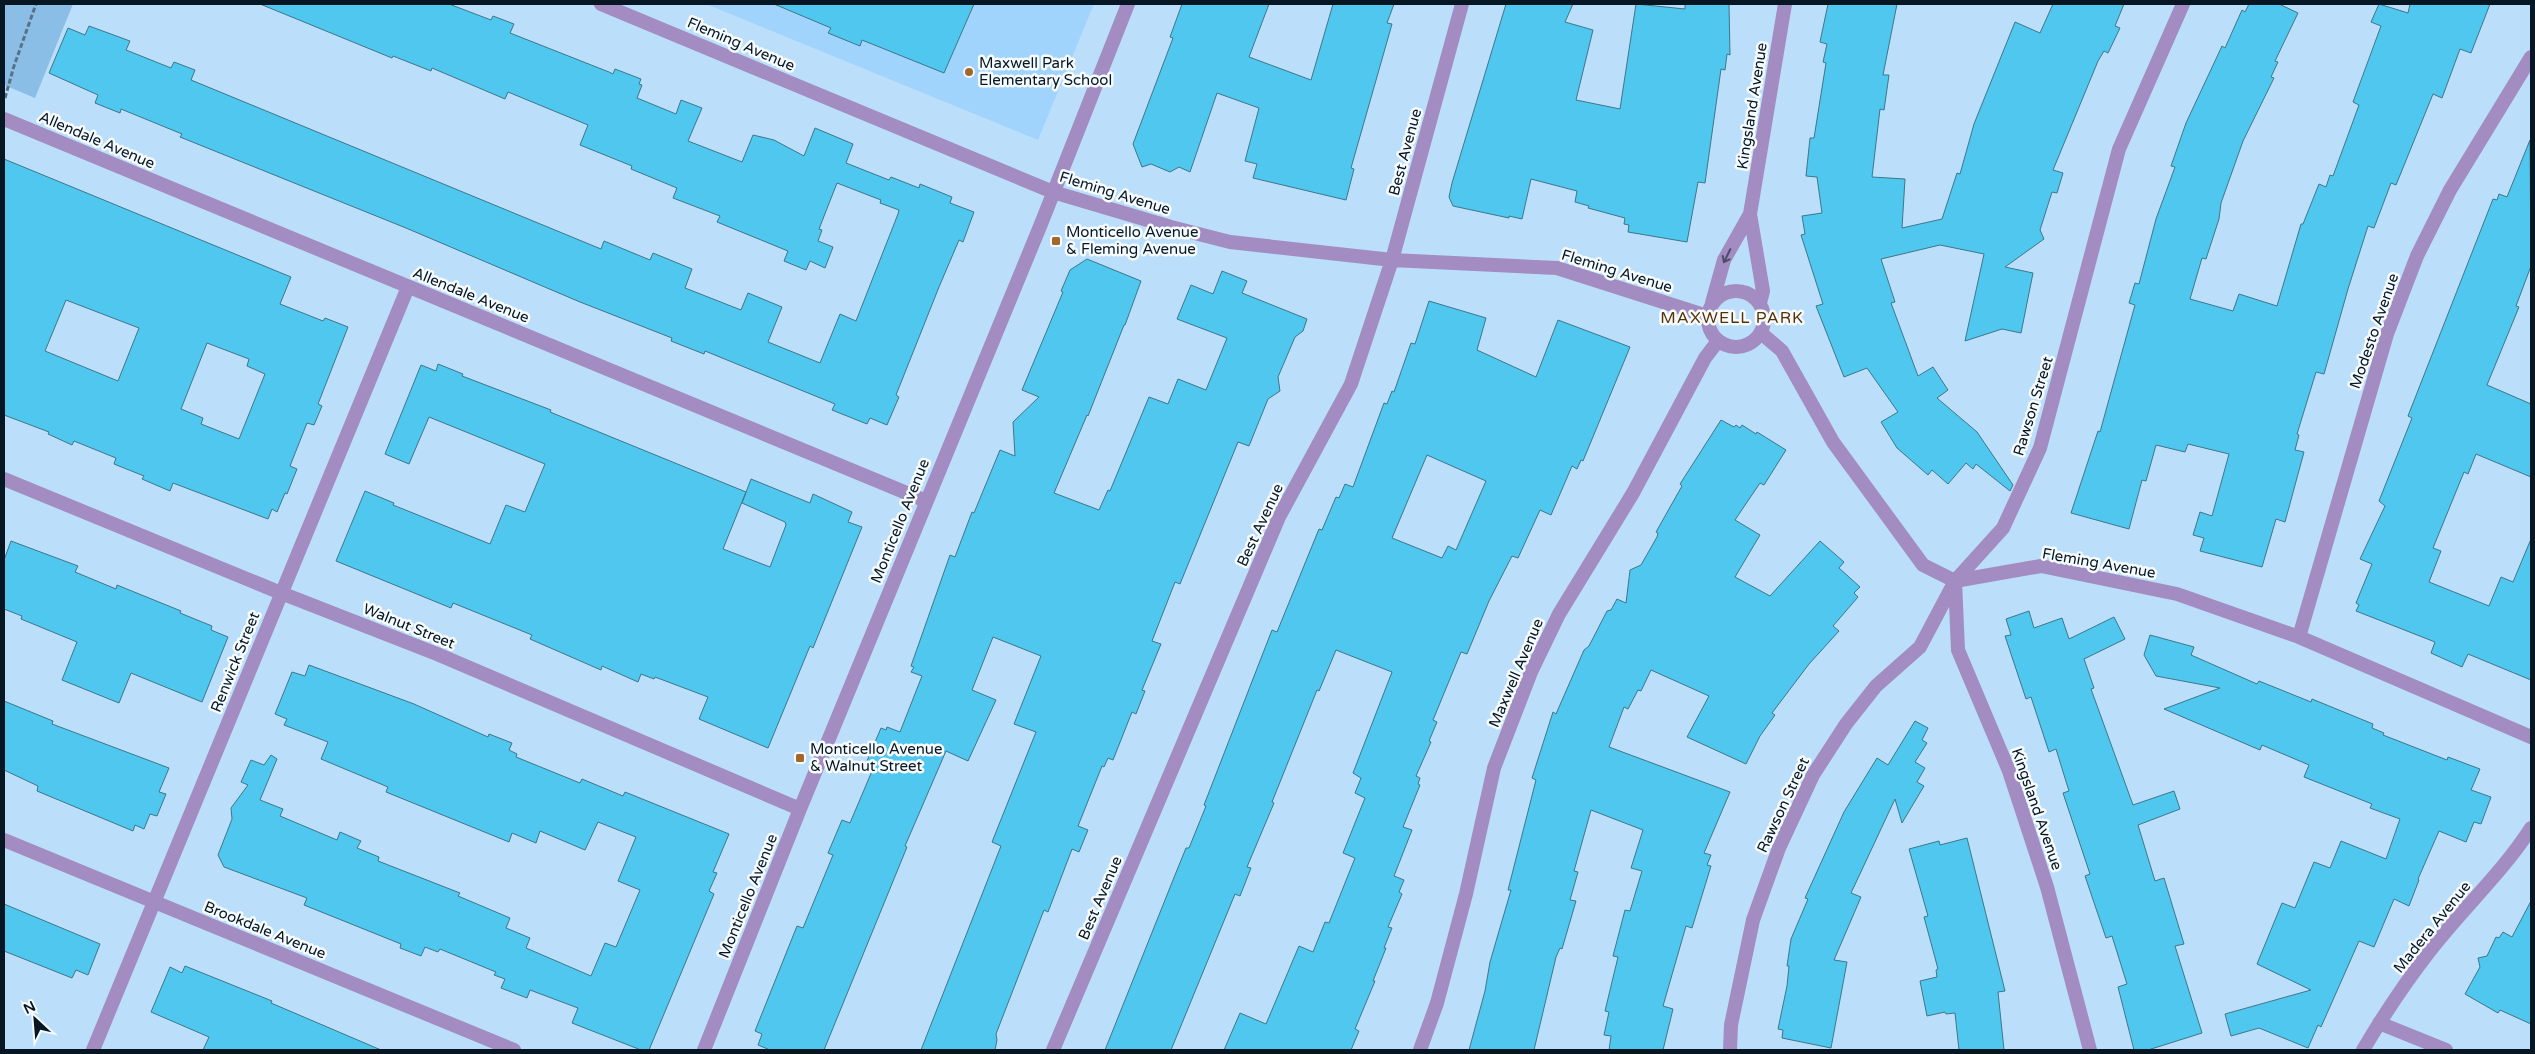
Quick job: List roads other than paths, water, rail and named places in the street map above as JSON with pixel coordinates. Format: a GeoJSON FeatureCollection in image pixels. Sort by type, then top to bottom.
{"type":"FeatureCollection","features":[{"type":"Feature","properties":{"kind":"street","name":"Fleming Avenue"},"geometry":{"type":"LineString","coordinates":[[601,4],[1053,192],[1171,227],[1230,242],[1392,260],[1557,268],[1710,309]]}},
{"type":"Feature","properties":{"kind":"street","name":"Monticello Avenue"},"geometry":{"type":"LineString","coordinates":[[704,1050],[800,809],[1128,4]]}},
{"type":"Feature","properties":{"kind":"street","name":"Best Avenue"},"geometry":{"type":"LineString","coordinates":[[1053,1050],[1279,517],[1351,384],[1392,260],[1462,4]]}},
{"type":"Feature","properties":{"kind":"street","name":"Kingsland Avenue"},"geometry":{"type":"LineString","coordinates":[[1760,304],[1763,291],[1750,214],[1785,4]]}},
{"type":"Feature","properties":{"kind":"street","name":"Rawson Street"},"geometry":{"type":"LineString","coordinates":[[1730,1050],[1731,1025],[1753,920],[1779,848],[1813,775],[1846,724],[1876,686],[1920,647],[1955,580],[2003,528],[2040,448],[2119,149],[2183,4]]}},
{"type":"Feature","properties":{"kind":"street","name":"Modesto Avenue"},"geometry":{"type":"LineString","coordinates":[[2298,637],[2387,334],[2417,256],[2450,190],[2531,57]]}},
{"type":"Feature","properties":{"kind":"street","name":"Allendale Avenue"},"geometry":{"type":"LineString","coordinates":[[4,118],[926,501]]}},
{"type":"Feature","properties":{"kind":"street","name":"Kingsland Avenue"},"geometry":{"type":"LineString","coordinates":[[1710,309],[1724,260],[1750,214]]}},
{"type":"Feature","properties":{"kind":"street","name":"Renwick Street"},"geometry":{"type":"LineString","coordinates":[[93,1050],[408,287]]}},
{"type":"Feature","properties":{"kind":"street"},"geometry":{"type":"LineString","coordinates":[[1728,291],[1743,291],[1755,297],[1760,304],[1764,318],[1761,333],[1745,346],[1731,347],[1718,341],[1709,329],[1710,309],[1728,291]]}},
{"type":"Feature","properties":{"kind":"street"},"geometry":{"type":"LineString","coordinates":[[1761,333],[1782,351],[1833,442],[1923,565],[1955,580]]}},
{"type":"Feature","properties":{"kind":"street","name":"Maxwell Avenue"},"geometry":{"type":"LineString","coordinates":[[1420,1050],[1437,1003],[1463,903],[1494,768],[1531,672],[1559,614],[1633,493],[1705,358],[1718,341]]}},
{"type":"Feature","properties":{"kind":"street","name":"Walnut Street"},"geometry":{"type":"LineString","coordinates":[[4,479],[281,593],[438,654],[800,809]]}},
{"type":"Feature","properties":{"kind":"street","name":"Fleming Avenue"},"geometry":{"type":"LineString","coordinates":[[1955,580],[2041,566],[2177,594],[2298,637],[2531,737]]}},
{"type":"Feature","properties":{"kind":"street","name":"Kingsland Avenue"},"geometry":{"type":"LineString","coordinates":[[1955,580],[1958,650],[2012,780],[2047,887],[2090,1050]]}},
{"type":"Feature","properties":{"kind":"street","name":"Madera Avenue"},"geometry":{"type":"LineString","coordinates":[[2363,1050],[2379,1023],[2429,951],[2494,877],[2531,828]]}},
{"type":"Feature","properties":{"kind":"street","name":"Brookdale Avenue"},"geometry":{"type":"LineString","coordinates":[[4,840],[514,1050]]}},
{"type":"Feature","properties":{"kind":"street"},"geometry":{"type":"LineString","coordinates":[[2379,1023],[2446,1050]]}},
{"type":"Feature","properties":{"kind":"place","name":"Maxwell Park Elementary School"},"geometry":{"type":"Point","coordinates":[969,72]}},
{"type":"Feature","properties":{"kind":"place","name":"Monticello Avenue & Fleming Avenue"},"geometry":{"type":"Point","coordinates":[1056,241]}},
{"type":"Feature","properties":{"kind":"place","name":"Monticello Avenue & Walnut Street"},"geometry":{"type":"Point","coordinates":[800,758]}},
{"type":"Feature","properties":{"kind":"district","name":"MAXWELL PARK"},"geometry":{"type":"Point","coordinates":[1732,317]}}]}
